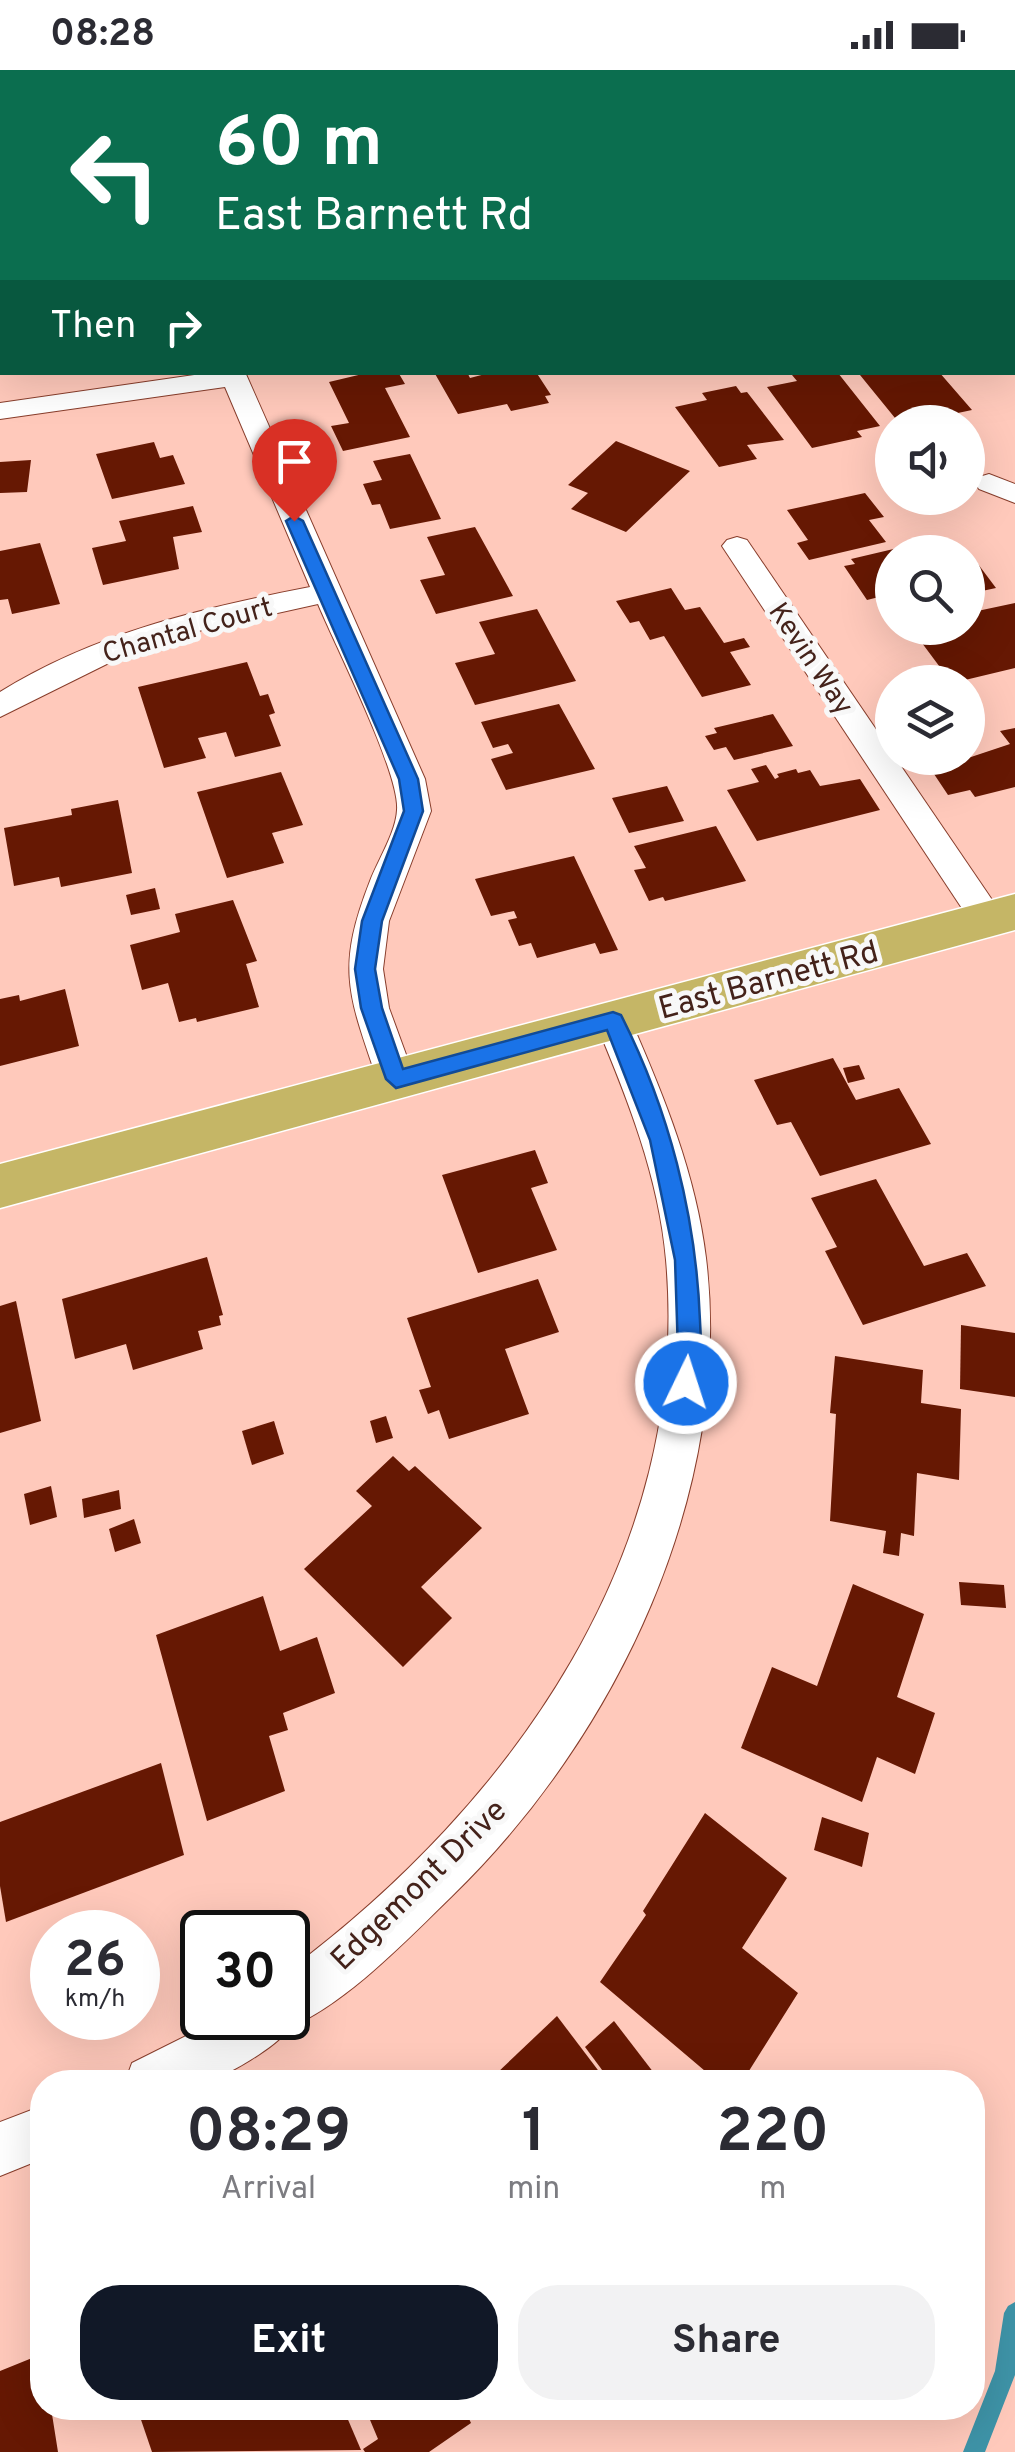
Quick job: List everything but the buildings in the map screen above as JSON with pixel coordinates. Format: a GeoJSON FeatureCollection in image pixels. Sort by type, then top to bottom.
{"type":"FeatureCollection","features":[{"type":"Feature","properties":{"kind":"main road","name":"East Barnett Rd"},"geometry":{"type":"LineString","coordinates":[[0,1186],[1001,916]]}},
{"type":"Feature","properties":{"kind":"street"},"geometry":{"type":"LineString","coordinates":[[0,411],[232,375],[408,779],[414,811],[372,921],[365,969],[372,1008],[396,1079]]}},
{"type":"Feature","properties":{"kind":"street","name":"Kevin Way"},"geometry":{"type":"LineString","coordinates":[[737,546],[1001,916]]}},
{"type":"Feature","properties":{"kind":"street","name":"Chantal Court"},"geometry":{"type":"LineString","coordinates":[[0,706],[73,663],[130,639],[218,615],[326,593]]}},
{"type":"Feature","properties":{"kind":"street","name":"Edgemont Drive"},"geometry":{"type":"LineString","coordinates":[[310,1986],[342,1963],[484,1827],[552,1740],[606,1646],[652,1540],[678,1444],[688,1370],[686,1260],[661,1140],[613,1020]]}},
{"type":"Feature","properties":{"kind":"street"},"geometry":{"type":"LineString","coordinates":[[174,2070],[233,2040]]}},
{"type":"Feature","properties":{"kind":"street"},"geometry":{"type":"LineString","coordinates":[[0,2149],[30,2138]]}},
{"type":"Feature","properties":{"kind":"waterway"},"geometry":{"type":"LineString","coordinates":[[974,2452],[1006,2371],[1015,2313]]}},
{"type":"Feature","properties":{"kind":"route"},"geometry":{"type":"LineString","coordinates":[[294,521],[408,779],[414,811],[372,921],[365,969],[372,1008],[396,1079],[613,1020],[661,1140],[686,1260],[690,1352],[686,1383]]}}]}
